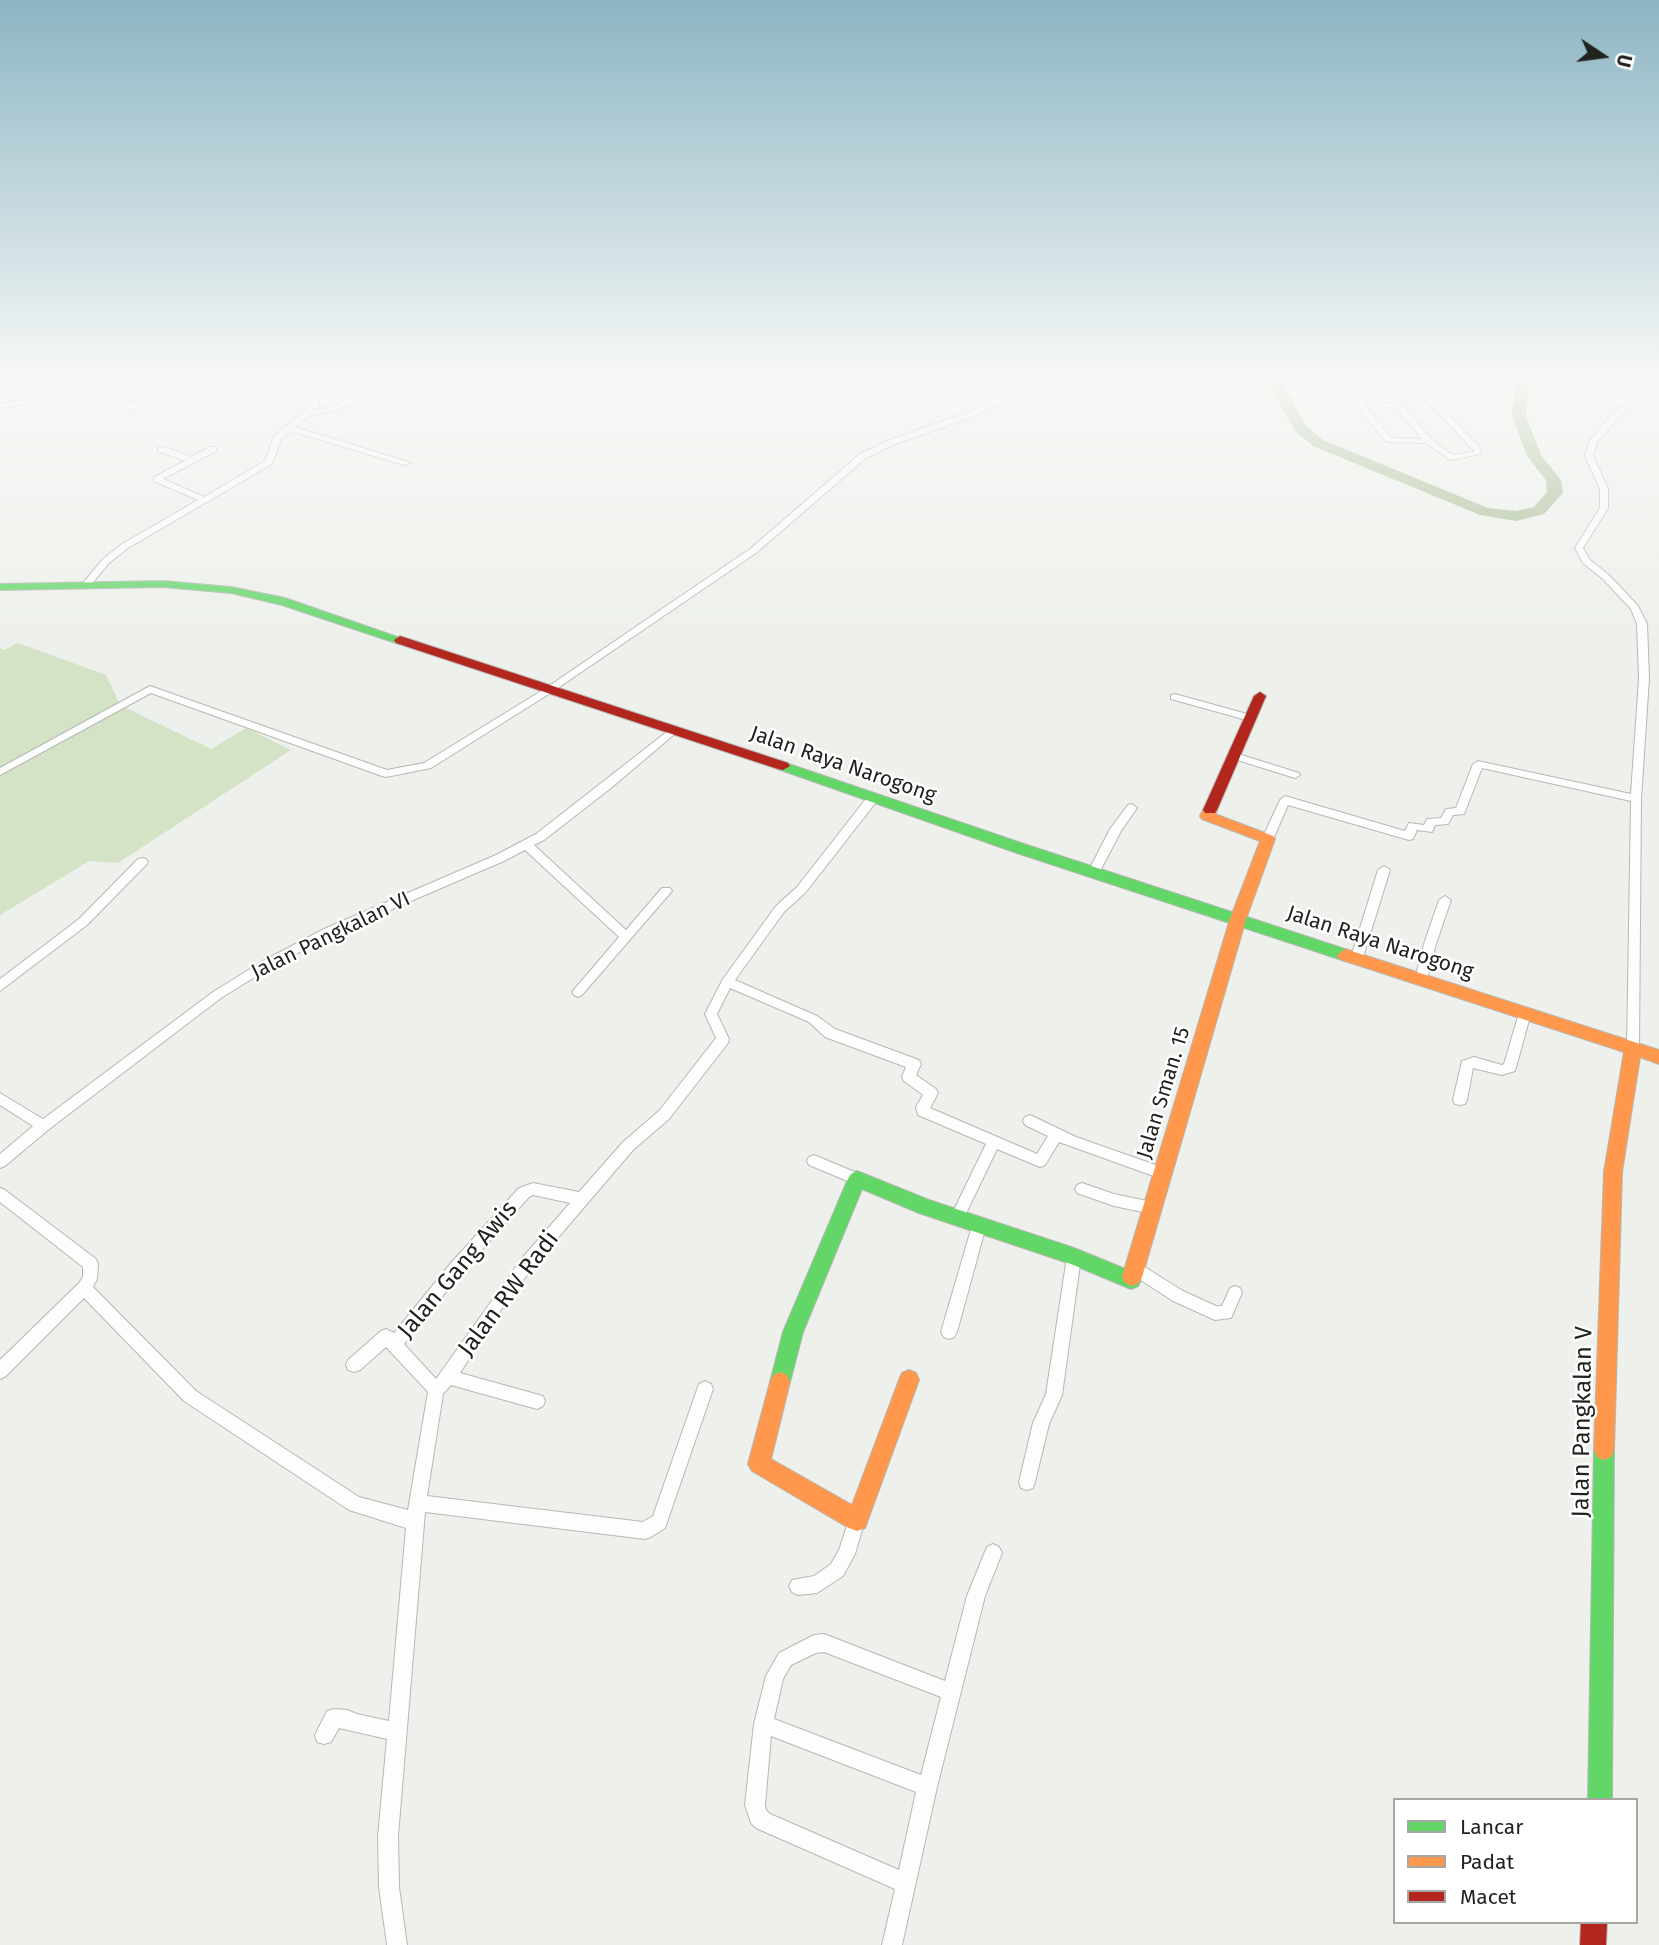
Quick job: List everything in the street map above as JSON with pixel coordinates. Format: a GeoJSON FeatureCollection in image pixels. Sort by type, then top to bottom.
{"type":"FeatureCollection","features":[{"type":"Feature","properties":{"kind":"street"},"geometry":{"type":"LineString","coordinates":[[174,470],[157,479],[204,500]]}},
{"type":"Feature","properties":{"kind":"street"},"geometry":{"type":"LineString","coordinates":[[87,584],[106,561],[125,546],[256,470]]}},
{"type":"Feature","properties":{"kind":"street"},"geometry":{"type":"LineString","coordinates":[[0,772],[150,689],[386,774],[427,766],[549,690],[753,551],[847,470]]}},
{"type":"Feature","properties":{"kind":"street"},"geometry":{"type":"LineString","coordinates":[[1596,470],[1604,489],[1604,509],[1579,548],[1586,561],[1606,577],[1635,608],[1642,624],[1644,678],[1636,799],[1633,1048]]}},
{"type":"Feature","properties":{"kind":"street","name":"Jalan Raya Narogong"},"geometry":{"type":"LineString","coordinates":[[0,587],[87,584],[189,586],[261,595],[1659,1057]]}},
{"type":"Feature","properties":{"kind":"street"},"geometry":{"type":"LineString","coordinates":[[1260,696],[1208,818],[1268,839],[1285,800],[1409,836],[1413,826],[1428,829],[1431,822],[1444,821],[1450,812],[1460,811],[1478,764],[1636,799]]}},
{"type":"Feature","properties":{"kind":"street"},"geometry":{"type":"LineString","coordinates":[[1175,697],[1250,718]]}},
{"type":"Feature","properties":{"kind":"street","name":"Jalan Pangkalan VI"},"geometry":{"type":"LineString","coordinates":[[0,1161],[217,995],[267,964],[328,932],[527,845],[607,786],[673,730]]}},
{"type":"Feature","properties":{"kind":"street"},"geometry":{"type":"LineString","coordinates":[[1235,755],[1295,775]]}},
{"type":"Feature","properties":{"kind":"street"},"geometry":{"type":"LineString","coordinates":[[583,1199],[628,1146],[664,1115],[723,1039],[711,1014],[727,982],[773,917],[801,890],[817,859],[873,797]]}},
{"type":"Feature","properties":{"kind":"street"},"geometry":{"type":"LineString","coordinates":[[1094,872],[1116,829],[1132,808]]}},
{"type":"Feature","properties":{"kind":"street","name":"Jalan Sman. 15"},"geometry":{"type":"LineString","coordinates":[[1133,1274],[1238,919],[1268,839]]}},
{"type":"Feature","properties":{"kind":"street"},"geometry":{"type":"LineString","coordinates":[[527,845],[626,937]]}},
{"type":"Feature","properties":{"kind":"street"},"geometry":{"type":"LineString","coordinates":[[0,986],[83,922],[142,862]]}},
{"type":"Feature","properties":{"kind":"street"},"geometry":{"type":"LineString","coordinates":[[1357,957],[1384,870]]}},
{"type":"Feature","properties":{"kind":"street"},"geometry":{"type":"LineString","coordinates":[[578,992],[666,891]]}},
{"type":"Feature","properties":{"kind":"street"},"geometry":{"type":"LineString","coordinates":[[1421,979],[1445,900]]}},
{"type":"Feature","properties":{"kind":"street"},"geometry":{"type":"LineString","coordinates":[[727,982],[813,1019],[830,1032],[914,1065],[909,1077],[931,1093],[923,1111],[1040,1161],[1056,1135]]}},
{"type":"Feature","properties":{"kind":"street"},"geometry":{"type":"LineString","coordinates":[[1460,1100],[1467,1065],[1474,1062],[1502,1070],[1510,1067],[1525,1013]]}},
{"type":"Feature","properties":{"kind":"street","name":"Jalan Pangkalan V"},"geometry":{"type":"LineString","coordinates":[[1600,1798],[1605,1401],[1613,1172],[1633,1048]]}},
{"type":"Feature","properties":{"kind":"street"},"geometry":{"type":"LineString","coordinates":[[0,1098],[43,1126]]}},
{"type":"Feature","properties":{"kind":"street"},"geometry":{"type":"LineString","coordinates":[[1030,1121],[1056,1135],[1162,1173]]}},
{"type":"Feature","properties":{"kind":"street"},"geometry":{"type":"LineString","coordinates":[[957,1218],[994,1142]]}},
{"type":"Feature","properties":{"kind":"street"},"geometry":{"type":"LineString","coordinates":[[814,1161],[979,1226],[1133,1274],[1215,1313],[1226,1313],[1235,1293]]}},
{"type":"Feature","properties":{"kind":"street"},"geometry":{"type":"LineString","coordinates":[[857,1179],[793,1332],[758,1460],[761,1468],[858,1520]]}},
{"type":"Feature","properties":{"kind":"street","name":"Jalan Gang Awis"},"geometry":{"type":"LineString","coordinates":[[442,1384],[394,1345],[456,1268],[524,1192],[533,1189],[583,1199]]}},
{"type":"Feature","properties":{"kind":"street"},"geometry":{"type":"LineString","coordinates":[[1082,1189],[1114,1200],[1152,1208]]}},
{"type":"Feature","properties":{"kind":"street"},"geometry":{"type":"LineString","coordinates":[[0,1194],[91,1264],[90,1279],[84,1288],[0,1371]]}},
{"type":"Feature","properties":{"kind":"street","name":"Jalan RW Radi"},"geometry":{"type":"LineString","coordinates":[[442,1384],[520,1272],[583,1199]]}},
{"type":"Feature","properties":{"kind":"street"},"geometry":{"type":"LineString","coordinates":[[948,1332],[979,1226]]}},
{"type":"Feature","properties":{"kind":"street"},"geometry":{"type":"LineString","coordinates":[[1027,1482],[1041,1423],[1054,1395],[1074,1257]]}},
{"type":"Feature","properties":{"kind":"street"},"geometry":{"type":"LineString","coordinates":[[84,1288],[190,1396],[355,1504],[406,1518],[415,1524]]}},
{"type":"Feature","properties":{"kind":"street"},"geometry":{"type":"LineString","coordinates":[[354,1365],[385,1336],[394,1345]]}},
{"type":"Feature","properties":{"kind":"street"},"geometry":{"type":"LineString","coordinates":[[798,1586],[817,1584],[837,1570],[846,1554],[909,1380]]}},
{"type":"Feature","properties":{"kind":"street"},"geometry":{"type":"LineString","coordinates":[[397,1945],[389,1887],[388,1836],[396,1732],[416,1503],[442,1384],[537,1401]]}},
{"type":"Feature","properties":{"kind":"street"},"geometry":{"type":"LineString","coordinates":[[416,1503],[645,1531],[659,1522],[705,1390]]}},
{"type":"Feature","properties":{"kind":"street"},"geometry":{"type":"LineString","coordinates":[[892,1945],[951,1692],[976,1596],[993,1553]]}},
{"type":"Feature","properties":{"kind":"street"},"geometry":{"type":"LineString","coordinates":[[905,1883],[763,1821],[758,1816],[755,1805],[763,1724],[775,1676],[785,1659],[814,1643],[824,1643],[951,1692]]}},
{"type":"Feature","properties":{"kind":"street"},"geometry":{"type":"LineString","coordinates":[[324,1735],[334,1718],[396,1732]]}},
{"type":"Feature","properties":{"kind":"street"},"geometry":{"type":"LineString","coordinates":[[763,1724],[928,1787]]}},
{"type":"Feature","properties":{"kind":"green space"},"geometry":{"type":"Polygon","coordinates":[[[18,643],[106,675],[120,705],[211,749],[246,728],[291,750],[118,863],[89,861],[0,915],[0,648],[4,650],[18,643]]]}},
{"type":"Feature","properties":{"kind":"waterway"},"geometry":{"type":"LineString","coordinates":[[1383,470],[1485,512],[1516,516],[1539,511],[1555,493],[1553,480],[1545,470]]}},
{"type":"Feature","properties":{"kind":"traffic: fast"},"geometry":{"type":"LineString","coordinates":[[0,587],[163,584],[231,590],[285,602],[400,640]]}},
{"type":"Feature","properties":{"kind":"traffic: fast"},"geometry":{"type":"LineString","coordinates":[[783,766],[1022,849],[1345,955]]}},
{"type":"Feature","properties":{"kind":"traffic: fast"},"geometry":{"type":"LineString","coordinates":[[780,1382],[793,1332],[857,1179],[925,1207],[1074,1257],[1131,1280],[1132,1277]]}},
{"type":"Feature","properties":{"kind":"traffic: fast"},"geometry":{"type":"LineString","coordinates":[[1600,1798],[1604,1450]]}},
{"type":"Feature","properties":{"kind":"traffic: slow"},"geometry":{"type":"LineString","coordinates":[[1132,1277],[1238,919],[1268,839],[1207,816],[1210,810]]}},
{"type":"Feature","properties":{"kind":"traffic: slow"},"geometry":{"type":"LineString","coordinates":[[1345,955],[1659,1057]]}},
{"type":"Feature","properties":{"kind":"traffic: slow"},"geometry":{"type":"LineString","coordinates":[[1604,1450],[1613,1172],[1633,1048]]}},
{"type":"Feature","properties":{"kind":"traffic: slow"},"geometry":{"type":"LineString","coordinates":[[780,1382],[759,1464],[857,1520],[909,1380]]}},
{"type":"Feature","properties":{"kind":"traffic: jam"},"geometry":{"type":"LineString","coordinates":[[400,640],[783,766]]}},
{"type":"Feature","properties":{"kind":"traffic: jam"},"geometry":{"type":"LineString","coordinates":[[1210,810],[1260,696]]}},
{"type":"Feature","properties":{"kind":"traffic: jam"},"geometry":{"type":"LineString","coordinates":[[1593,1945],[1594,1924]]}}]}
